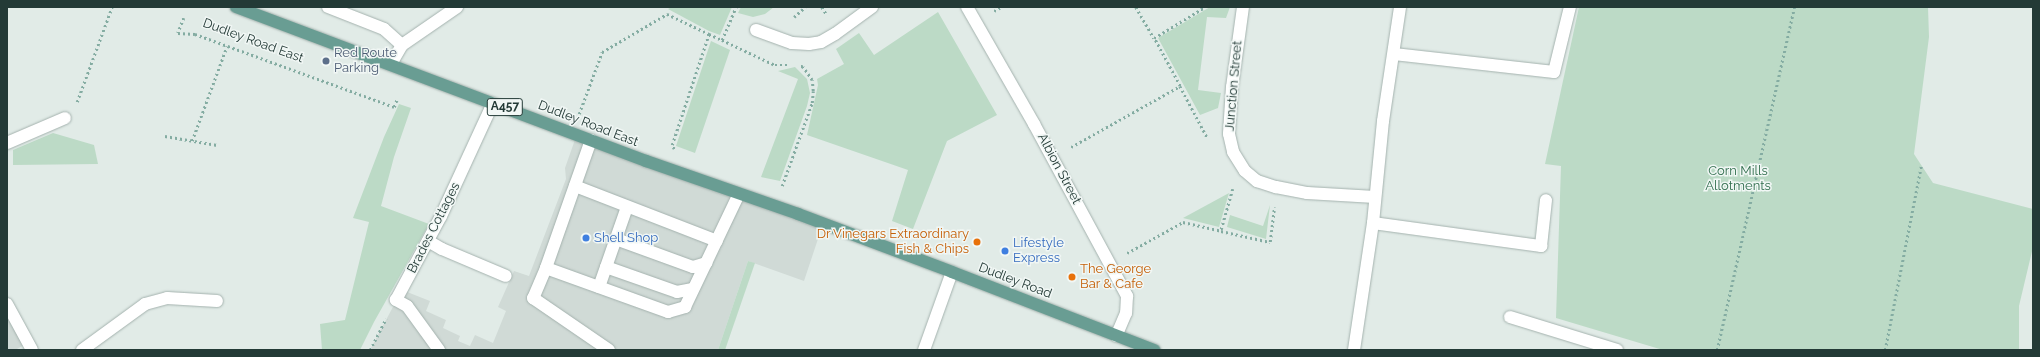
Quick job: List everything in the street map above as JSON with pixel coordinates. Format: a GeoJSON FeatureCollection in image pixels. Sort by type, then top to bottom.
{"type":"FeatureCollection","features":[{"type":"Feature","properties":{"kind":"main road","name":"Dudley Road East"},"geometry":{"type":"LineString","coordinates":[[236,7],[572,133],[774,206]]}},
{"type":"Feature","properties":{"kind":"main road","name":"Dudley Road"},"geometry":{"type":"LineString","coordinates":[[774,206],[952,272],[1154,350]]}},
{"type":"Feature","properties":{"kind":"street"},"geometry":{"type":"LineString","coordinates":[[328,7],[384,29],[402,45]]}},
{"type":"Feature","properties":{"kind":"street"},"geometry":{"type":"LineString","coordinates":[[391,64],[402,45],[457,7]]}},
{"type":"Feature","properties":{"kind":"street"},"geometry":{"type":"LineString","coordinates":[[756,30],[792,43],[809,44],[821,42],[835,34],[872,7]]}},
{"type":"Feature","properties":{"kind":"street","name":"Albion Street"},"geometry":{"type":"LineString","coordinates":[[967,7],[1052,157],[1127,296],[1126,313],[1116,336]]}},
{"type":"Feature","properties":{"kind":"street","name":"Junction Street"},"geometry":{"type":"LineString","coordinates":[[1243,7],[1232,87],[1229,134],[1233,152],[1245,171],[1257,181],[1307,194],[1375,197]]}},
{"type":"Feature","properties":{"kind":"street"},"geometry":{"type":"LineString","coordinates":[[1354,350],[1373,223],[1383,120],[1400,7]]}},
{"type":"Feature","properties":{"kind":"street"},"geometry":{"type":"LineString","coordinates":[[1394,54],[1554,72],[1570,7]]}},
{"type":"Feature","properties":{"kind":"street","name":"Brades Cottages"},"geometry":{"type":"LineString","coordinates":[[396,300],[428,240],[493,103]]}},
{"type":"Feature","properties":{"kind":"street"},"geometry":{"type":"LineString","coordinates":[[7,143],[65,118]]}},
{"type":"Feature","properties":{"kind":"street"},"geometry":{"type":"LineString","coordinates":[[591,140],[546,268],[533,298],[609,350]]}},
{"type":"Feature","properties":{"kind":"street"},"geometry":{"type":"LineString","coordinates":[[575,186],[717,241]]}},
{"type":"Feature","properties":{"kind":"street"},"geometry":{"type":"LineString","coordinates":[[546,268],[668,312],[685,307],[739,194]]}},
{"type":"Feature","properties":{"kind":"street"},"geometry":{"type":"LineString","coordinates":[[1373,223],[1541,246],[1546,200]]}},
{"type":"Feature","properties":{"kind":"street"},"geometry":{"type":"LineString","coordinates":[[599,287],[627,207]]}},
{"type":"Feature","properties":{"kind":"street"},"geometry":{"type":"LineString","coordinates":[[616,239],[693,267],[706,263]]}},
{"type":"Feature","properties":{"kind":"street"},"geometry":{"type":"LineString","coordinates":[[428,240],[442,248],[506,276]]}},
{"type":"Feature","properties":{"kind":"street"},"geometry":{"type":"LineString","coordinates":[[606,267],[677,292],[693,289]]}},
{"type":"Feature","properties":{"kind":"street"},"geometry":{"type":"LineString","coordinates":[[924,350],[952,272]]}},
{"type":"Feature","properties":{"kind":"street"},"geometry":{"type":"LineString","coordinates":[[82,350],[145,304],[167,298],[217,302]]}},
{"type":"Feature","properties":{"kind":"street"},"geometry":{"type":"LineString","coordinates":[[396,300],[407,306],[439,350]]}},
{"type":"Feature","properties":{"kind":"street"},"geometry":{"type":"LineString","coordinates":[[7,304],[32,350]]}},
{"type":"Feature","properties":{"kind":"street"},"geometry":{"type":"LineString","coordinates":[[1510,317],[1619,350]]}},
{"type":"Feature","properties":{"kind":"path"},"geometry":{"type":"LineString","coordinates":[[65,118],[74,109],[112,7]]}},
{"type":"Feature","properties":{"kind":"path"},"geometry":{"type":"LineString","coordinates":[[722,40],[736,7]]}},
{"type":"Feature","properties":{"kind":"path"},"geometry":{"type":"LineString","coordinates":[[794,18],[805,7]]}},
{"type":"Feature","properties":{"kind":"path"},"geometry":{"type":"LineString","coordinates":[[1136,7],[1209,140]]}},
{"type":"Feature","properties":{"kind":"path"},"geometry":{"type":"LineString","coordinates":[[1154,38],[1205,7]]}},
{"type":"Feature","properties":{"kind":"path"},"geometry":{"type":"LineString","coordinates":[[1717,350],[1794,7]]}},
{"type":"Feature","properties":{"kind":"path"},"geometry":{"type":"LineString","coordinates":[[572,133],[602,52],[667,14],[775,65],[790,65]]}},
{"type":"Feature","properties":{"kind":"path","name":"Dudley Road East"},"geometry":{"type":"LineString","coordinates":[[184,18],[178,33],[195,34],[394,107],[397,99]]}},
{"type":"Feature","properties":{"kind":"path"},"geometry":{"type":"LineString","coordinates":[[675,151],[672,145],[709,34]]}},
{"type":"Feature","properties":{"kind":"path"},"geometry":{"type":"LineString","coordinates":[[192,141],[227,45]]}},
{"type":"Feature","properties":{"kind":"path"},"geometry":{"type":"LineString","coordinates":[[774,206],[812,103],[812,80],[803,67],[795,65]]}},
{"type":"Feature","properties":{"kind":"path"},"geometry":{"type":"LineString","coordinates":[[1052,157],[1180,86]]}},
{"type":"Feature","properties":{"kind":"path"},"geometry":{"type":"LineString","coordinates":[[165,136],[217,145]]}},
{"type":"Feature","properties":{"kind":"path"},"geometry":{"type":"LineString","coordinates":[[1885,350],[1921,166]]}},
{"type":"Feature","properties":{"kind":"path"},"geometry":{"type":"LineString","coordinates":[[1221,231],[1234,188]]}},
{"type":"Feature","properties":{"kind":"path"},"geometry":{"type":"LineString","coordinates":[[1109,263],[1183,222],[1270,242],[1274,203]]}},
{"type":"Feature","properties":{"kind":"path"},"geometry":{"type":"LineString","coordinates":[[370,350],[396,300]]}},
{"type":"Feature","properties":{"kind":"shaded area"},"geometry":{"type":"Polygon","coordinates":[[[577,134],[823,224],[804,281],[748,261],[718,350],[370,350],[402,290],[430,301],[426,311],[446,320],[443,328],[460,336],[458,341],[470,346],[475,335],[493,343],[506,311],[498,307],[514,271],[529,276],[566,179],[565,168],[577,134]]]}},
{"type":"Feature","properties":{"kind":"shaded area"},"geometry":{"type":"Polygon","coordinates":[[[7,313],[28,343],[15,350],[7,350],[7,313]]]}},
{"type":"Feature","properties":{"kind":"green space"},"geometry":{"type":"Polygon","coordinates":[[[672,7],[732,7],[720,35],[709,31],[668,9],[672,7]]]}},
{"type":"Feature","properties":{"kind":"green space"},"geometry":{"type":"Polygon","coordinates":[[[741,7],[774,7],[765,14],[753,17],[738,13],[741,7]]]}},
{"type":"Feature","properties":{"kind":"green space"},"geometry":{"type":"Polygon","coordinates":[[[1210,7],[1230,7],[1226,18],[1207,17],[1198,90],[1221,93],[1218,108],[1200,115],[1158,38],[1210,7]]]}},
{"type":"Feature","properties":{"kind":"green space","name":"Corn Mills Allotments"},"geometry":{"type":"Polygon","coordinates":[[[1579,7],[1928,7],[1929,37],[1914,154],[1933,183],[2033,209],[2033,247],[2019,306],[2019,350],[1663,350],[1556,318],[1561,166],[1545,164],[1579,7]]]}},
{"type":"Feature","properties":{"kind":"green space"},"geometry":{"type":"Polygon","coordinates":[[[938,12],[997,115],[947,141],[913,229],[892,221],[908,170],[807,135],[818,85],[817,79],[844,64],[836,49],[859,33],[874,55],[938,12]]]}},
{"type":"Feature","properties":{"kind":"green space"},"geometry":{"type":"Polygon","coordinates":[[[711,41],[730,50],[695,153],[676,146],[711,41]]]}},
{"type":"Feature","properties":{"kind":"green space"},"geometry":{"type":"Polygon","coordinates":[[[795,67],[807,79],[810,93],[807,106],[780,181],[761,177],[798,79],[778,71],[795,67]]]}},
{"type":"Feature","properties":{"kind":"green space"},"geometry":{"type":"Polygon","coordinates":[[[399,104],[411,108],[394,157],[381,206],[429,224],[360,350],[322,350],[320,324],[345,320],[369,222],[353,218],[384,137],[399,104]]]}},
{"type":"Feature","properties":{"kind":"green space"},"geometry":{"type":"Polygon","coordinates":[[[53,133],[94,145],[98,164],[13,165],[13,150],[53,133]]]}},
{"type":"Feature","properties":{"kind":"green space"},"geometry":{"type":"Polygon","coordinates":[[[1229,193],[1219,227],[1183,218],[1229,193]]]}},
{"type":"Feature","properties":{"kind":"green space"},"geometry":{"type":"Polygon","coordinates":[[[1270,205],[1266,239],[1227,227],[1230,215],[1263,226],[1270,205]]]}},
{"type":"Feature","properties":{"kind":"green space"},"geometry":{"type":"Polygon","coordinates":[[[748,261],[755,263],[725,350],[718,350],[748,261]]]}},
{"type":"Feature","properties":{"kind":"place","name":"Red Route Parking"},"geometry":{"type":"Point","coordinates":[326,61]}},
{"type":"Feature","properties":{"kind":"place","name":"Shell Shop"},"geometry":{"type":"Point","coordinates":[586,238]}},
{"type":"Feature","properties":{"kind":"place","name":"Dr Vinegars Extraordinary Fish & Chips"},"geometry":{"type":"Point","coordinates":[977,242]}},
{"type":"Feature","properties":{"kind":"place","name":"Lifestyle Express"},"geometry":{"type":"Point","coordinates":[1005,251]}},
{"type":"Feature","properties":{"kind":"place","name":"The George Bar & Cafe"},"geometry":{"type":"Point","coordinates":[1072,277]}}]}
